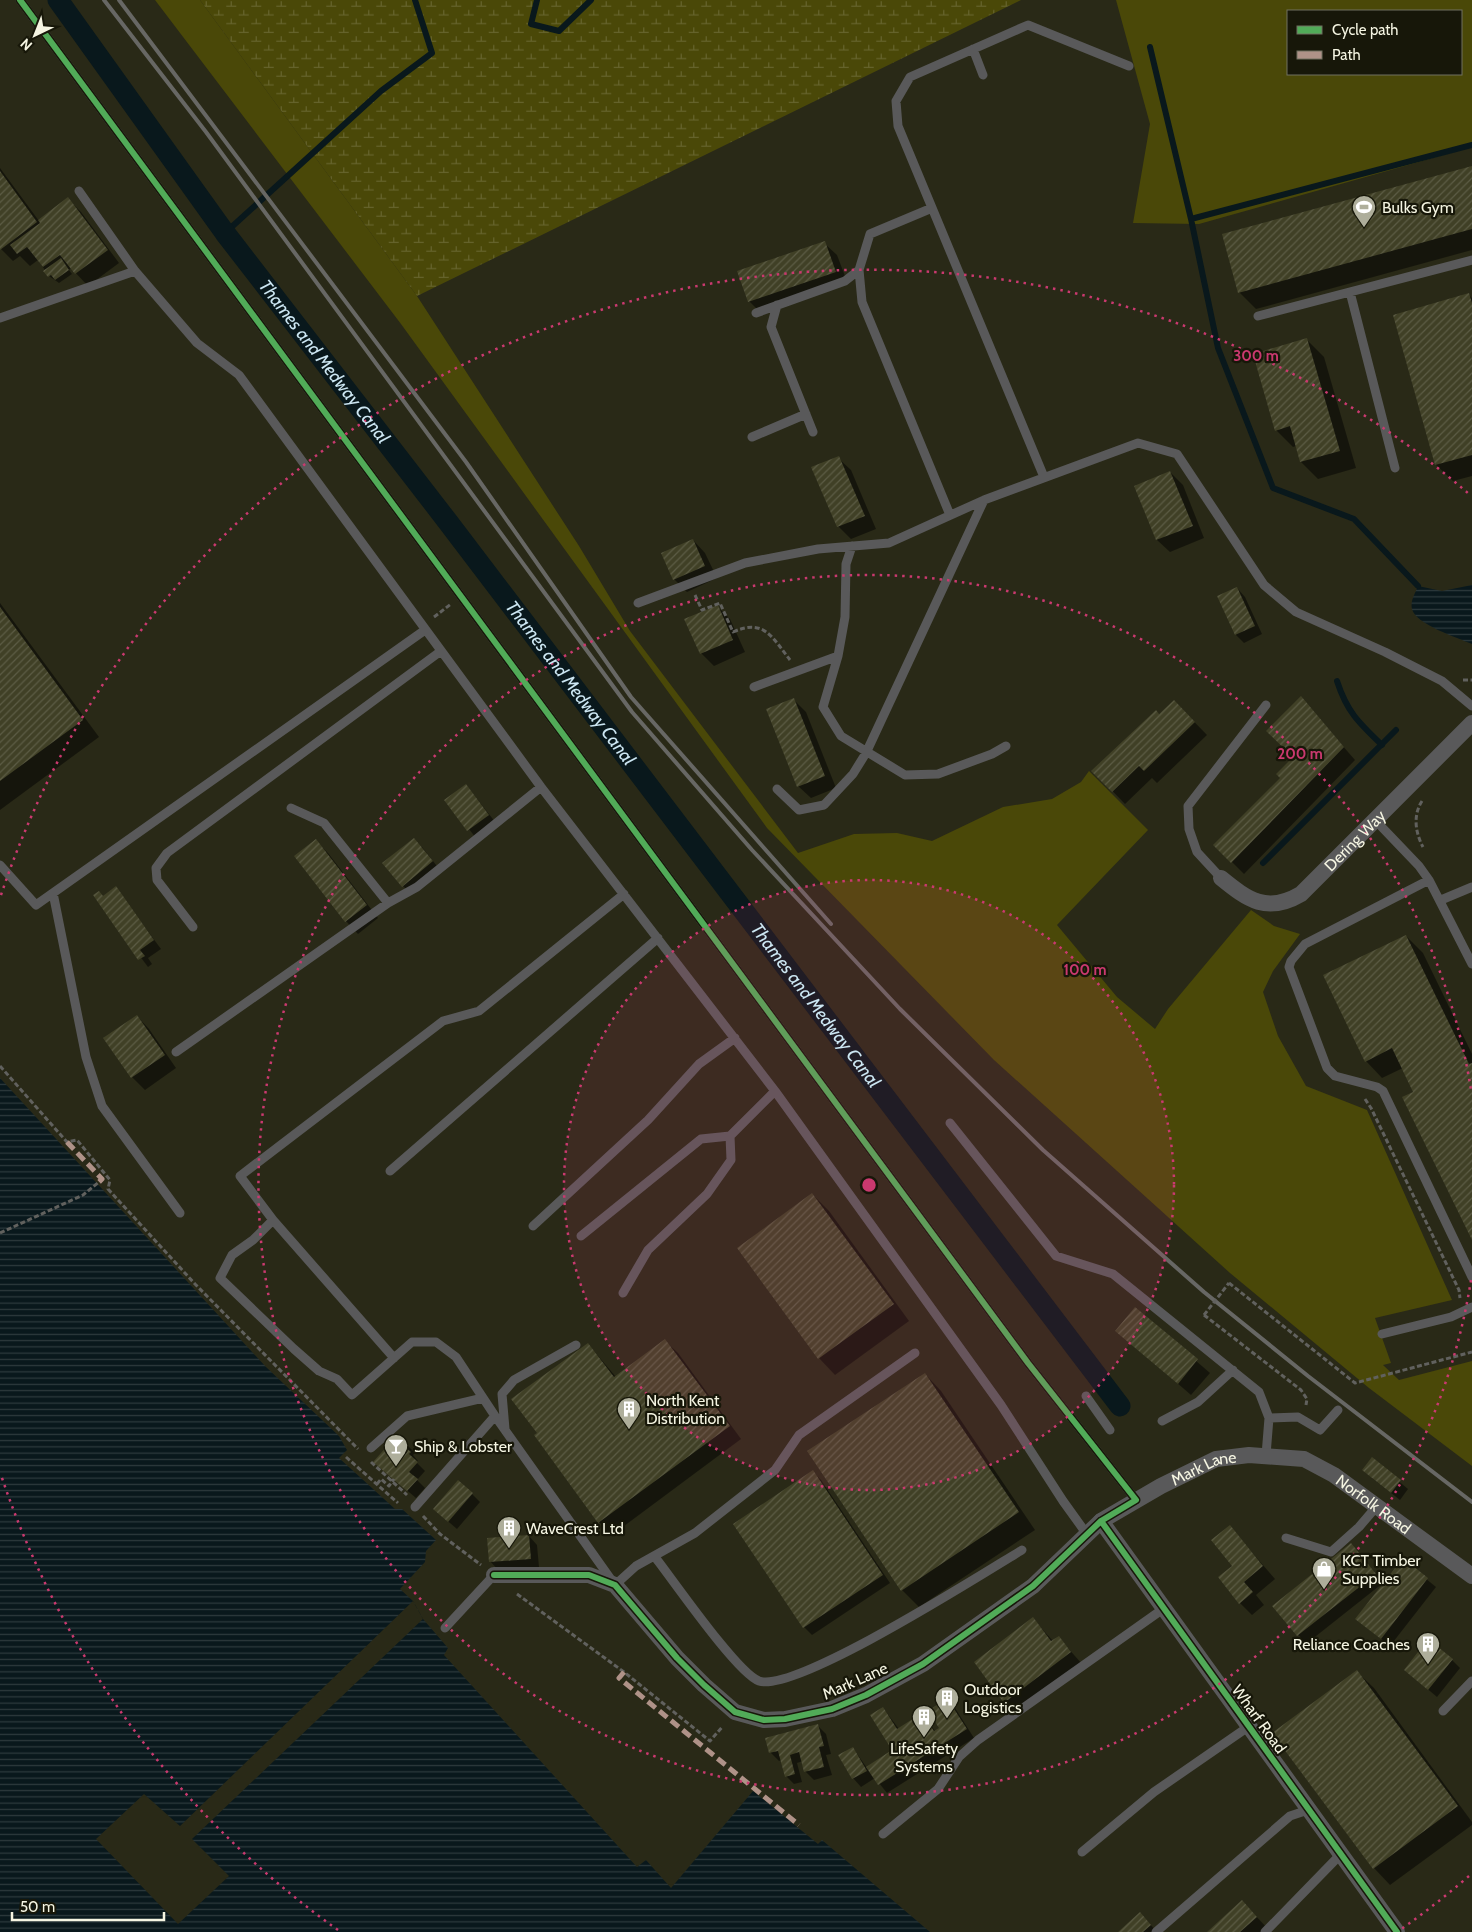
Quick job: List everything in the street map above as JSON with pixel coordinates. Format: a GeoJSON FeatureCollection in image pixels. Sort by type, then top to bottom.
{"type":"FeatureCollection","features":[{"type":"Feature","properties":{"kind":"street","name":"Dering Way"},"geometry":{"type":"LineString","coordinates":[[1221,878],[1244,896],[1256,902],[1272,903],[1288,900],[1310,886],[1472,723]]}},
{"type":"Feature","properties":{"kind":"street","name":"Mark Lane"},"geometry":{"type":"LineString","coordinates":[[494,1575],[589,1575],[615,1585],[677,1658],[735,1712],[764,1720],[785,1719],[832,1709],[866,1695],[923,1664],[976,1628],[1045,1575],[1086,1533],[1101,1521],[1136,1500],[1208,1462],[1237,1455],[1266,1455]]}},
{"type":"Feature","properties":{"kind":"street","name":"Norfolk Road"},"geometry":{"type":"LineString","coordinates":[[1266,1455],[1304,1459],[1334,1475],[1472,1576]]}},
{"type":"Feature","properties":{"kind":"street","name":"Wharf Road"},"geometry":{"type":"LineString","coordinates":[[1101,1521],[1397,1932]]}},
{"type":"Feature","properties":{"kind":"lane"},"geometry":{"type":"LineString","coordinates":[[20,0],[1028,1363],[1136,1500]]}},
{"type":"Feature","properties":{"kind":"lane"},"geometry":{"type":"LineString","coordinates":[[1044,477],[898,126],[896,101],[910,77],[1028,25],[1129,66]]}},
{"type":"Feature","properties":{"kind":"lane"},"geometry":{"type":"LineString","coordinates":[[973,49],[983,75]]}},
{"type":"Feature","properties":{"kind":"lane"},"geometry":{"type":"LineString","coordinates":[[79,191],[135,271],[198,343],[239,375],[541,787],[775,1091],[1001,1405],[1086,1533]]}},
{"type":"Feature","properties":{"kind":"lane"},"geometry":{"type":"LineString","coordinates":[[932,208],[870,234],[859,270],[862,302],[950,515]]}},
{"type":"Feature","properties":{"kind":"lane"},"geometry":{"type":"LineString","coordinates":[[1258,316],[1472,260]]}},
{"type":"Feature","properties":{"kind":"lane"},"geometry":{"type":"LineString","coordinates":[[756,312],[845,281],[859,270]]}},
{"type":"Feature","properties":{"kind":"lane"},"geometry":{"type":"LineString","coordinates":[[0,318],[135,271]]}},
{"type":"Feature","properties":{"kind":"lane"},"geometry":{"type":"LineString","coordinates":[[1350,292],[1395,468]]}},
{"type":"Feature","properties":{"kind":"lane"},"geometry":{"type":"LineString","coordinates":[[777,305],[772,327],[814,432]]}},
{"type":"Feature","properties":{"kind":"lane"},"geometry":{"type":"LineString","coordinates":[[752,437],[806,414]]}},
{"type":"Feature","properties":{"kind":"lane"},"geometry":{"type":"LineString","coordinates":[[638,603],[745,564],[818,549],[889,543],[984,500],[1138,443],[1177,454],[1264,585],[1296,612],[1385,652],[1442,682],[1472,706]]}},
{"type":"Feature","properties":{"kind":"lane"},"geometry":{"type":"LineString","coordinates":[[777,789],[799,810],[824,805],[853,774],[866,752],[984,500]]}},
{"type":"Feature","properties":{"kind":"lane"},"geometry":{"type":"LineString","coordinates":[[852,546],[846,564],[845,617],[838,656],[823,706],[841,736],[905,775],[938,774],[992,754],[1006,746]]}},
{"type":"Feature","properties":{"kind":"lane"},"geometry":{"type":"LineString","coordinates":[[0,865],[36,906],[423,628]]}},
{"type":"Feature","properties":{"kind":"lane"},"geometry":{"type":"LineString","coordinates":[[193,928],[157,880],[156,868],[167,853],[441,651]]}},
{"type":"Feature","properties":{"kind":"lane"},"geometry":{"type":"LineString","coordinates":[[754,687],[838,656]]}},
{"type":"Feature","properties":{"kind":"lane"},"geometry":{"type":"LineString","coordinates":[[1221,878],[1197,852],[1189,829],[1188,806],[1266,705]]}},
{"type":"Feature","properties":{"kind":"lane"},"geometry":{"type":"LineString","coordinates":[[176,1052],[388,903],[417,887],[541,787]]}},
{"type":"Feature","properties":{"kind":"lane"},"geometry":{"type":"LineString","coordinates":[[291,808],[324,823],[388,903]]}},
{"type":"Feature","properties":{"kind":"lane"},"geometry":{"type":"LineString","coordinates":[[1376,821],[1420,866],[1441,900],[1472,964]]}},
{"type":"Feature","properties":{"kind":"lane"},"geometry":{"type":"LineString","coordinates":[[1429,880],[1304,944],[1290,961],[1289,966],[1327,1068],[1335,1076],[1377,1087],[1383,1091],[1472,1277]]}},
{"type":"Feature","properties":{"kind":"lane"},"geometry":{"type":"LineString","coordinates":[[1441,900],[1472,887]]}},
{"type":"Feature","properties":{"kind":"lane"},"geometry":{"type":"LineString","coordinates":[[53,893],[86,1057],[102,1106],[180,1213]]}},
{"type":"Feature","properties":{"kind":"lane"},"geometry":{"type":"LineString","coordinates":[[394,1358],[273,1220],[240,1176],[443,1021],[479,1011],[624,894]]}},
{"type":"Feature","properties":{"kind":"lane"},"geometry":{"type":"LineString","coordinates":[[390,1171],[658,938]]}},
{"type":"Feature","properties":{"kind":"lane"},"geometry":{"type":"LineString","coordinates":[[532,1226],[648,1120],[699,1064],[735,1038]]}},
{"type":"Feature","properties":{"kind":"lane"},"geometry":{"type":"LineString","coordinates":[[581,1236],[701,1139],[730,1136],[775,1091]]}},
{"type":"Feature","properties":{"kind":"lane"},"geometry":{"type":"LineString","coordinates":[[950,1123],[1056,1256],[1113,1274],[1259,1392],[1269,1418],[1266,1455]]}},
{"type":"Feature","properties":{"kind":"lane"},"geometry":{"type":"LineString","coordinates":[[623,1293],[648,1250],[707,1194],[731,1160],[730,1136]]}},
{"type":"Feature","properties":{"kind":"lane"},"geometry":{"type":"LineString","coordinates":[[273,1220],[253,1240],[232,1255],[220,1278],[294,1350],[319,1371],[337,1379],[352,1395],[412,1342],[436,1342],[456,1357],[495,1416],[615,1585],[636,1566],[695,1533],[775,1470],[799,1435],[915,1353]]}},
{"type":"Feature","properties":{"kind":"lane"},"geometry":{"type":"LineString","coordinates":[[1382,1334],[1457,1314],[1472,1307]]}},
{"type":"Feature","properties":{"kind":"lane"},"geometry":{"type":"LineString","coordinates":[[505,1429],[502,1394],[514,1380],[576,1345]]}},
{"type":"Feature","properties":{"kind":"lane"},"geometry":{"type":"LineString","coordinates":[[1162,1421],[1198,1402],[1233,1370]]}},
{"type":"Feature","properties":{"kind":"lane"},"geometry":{"type":"LineString","coordinates":[[1086,1396],[1110,1430]]}},
{"type":"Feature","properties":{"kind":"lane"},"geometry":{"type":"LineString","coordinates":[[371,1448],[407,1416],[483,1398]]}},
{"type":"Feature","properties":{"kind":"lane"},"geometry":{"type":"LineString","coordinates":[[1269,1418],[1298,1417],[1320,1430],[1338,1410]]}},
{"type":"Feature","properties":{"kind":"lane"},"geometry":{"type":"LineString","coordinates":[[415,1507],[495,1416]]}},
{"type":"Feature","properties":{"kind":"lane"},"geometry":{"type":"LineString","coordinates":[[1286,1538],[1331,1552],[1359,1527],[1377,1506]]}},
{"type":"Feature","properties":{"kind":"lane"},"geometry":{"type":"LineString","coordinates":[[655,1556],[724,1647],[750,1676],[760,1682],[773,1683],[866,1643],[1022,1550]]}},
{"type":"Feature","properties":{"kind":"lane"},"geometry":{"type":"LineString","coordinates":[[445,1628],[494,1575]]}},
{"type":"Feature","properties":{"kind":"lane"},"geometry":{"type":"LineString","coordinates":[[883,1834],[938,1789],[959,1757],[978,1740],[1163,1609]]}},
{"type":"Feature","properties":{"kind":"lane"},"geometry":{"type":"LineString","coordinates":[[1443,1711],[1472,1681]]}},
{"type":"Feature","properties":{"kind":"lane"},"geometry":{"type":"LineString","coordinates":[[1082,1852],[1154,1792],[1248,1727]]}},
{"type":"Feature","properties":{"kind":"lane"},"geometry":{"type":"LineString","coordinates":[[1156,1932],[1290,1816],[1308,1810]]}},
{"type":"Feature","properties":{"kind":"lane"},"geometry":{"type":"LineString","coordinates":[[1264,1932],[1340,1855]]}},
{"type":"Feature","properties":{"kind":"path"},"geometry":{"type":"LineString","coordinates":[[694,592],[702,610],[720,603],[733,632],[749,626],[766,632],[792,662],[795,672]]}},
{"type":"Feature","properties":{"kind":"path"},"geometry":{"type":"LineString","coordinates":[[423,628],[462,596]]}},
{"type":"Feature","properties":{"kind":"path"},"geometry":{"type":"LineString","coordinates":[[0,1066],[67,1142],[77,1140],[110,1180],[108,1189],[160,1247],[363,1455]]}},
{"type":"Feature","properties":{"kind":"path"},"geometry":{"type":"LineString","coordinates":[[1357,1097],[1367,1101],[1371,1108],[1460,1293],[1459,1299],[1454,1302],[1457,1314]]}},
{"type":"Feature","properties":{"kind":"path"},"geometry":{"type":"LineString","coordinates":[[0,1233],[82,1195],[99,1182]]}},
{"type":"Feature","properties":{"kind":"path"},"geometry":{"type":"LineString","coordinates":[[1298,1417],[1305,1408],[1307,1399],[1300,1390],[1204,1315],[1229,1283],[1355,1383],[1472,1352]]}},
{"type":"Feature","properties":{"kind":"path"},"geometry":{"type":"LineString","coordinates":[[346,1457],[398,1503]]}},
{"type":"Feature","properties":{"kind":"path"},"geometry":{"type":"LineString","coordinates":[[370,1462],[393,1481],[440,1534],[624,1672],[710,1741],[735,1712]]}},
{"type":"Feature","properties":{"kind":"path"},"geometry":{"type":"LineString","coordinates":[[377,1484],[381,1479],[389,1486],[393,1481]]}},
{"type":"Feature","properties":{"kind":"green space"},"geometry":{"type":"Polygon","coordinates":[[[155,0],[200,0],[417,296],[579,546],[630,631],[798,853],[854,834],[897,833],[932,841],[1003,807],[1052,799],[1081,782],[1089,771],[1148,830],[1057,925],[1117,997],[1155,1029],[1168,1009],[1251,910],[1274,926],[1300,934],[1273,971],[1263,992],[1278,1036],[1306,1086],[1367,1110],[1452,1300],[1375,1318],[1391,1363],[1383,1365],[1399,1380],[1472,1361],[1472,1466],[1369,1388],[1230,1273],[994,1060],[767,828],[401,324],[155,0]]]}},
{"type":"Feature","properties":{"kind":"green space"},"geometry":{"type":"Polygon","coordinates":[[[200,0],[1021,0],[417,296],[200,0]]]}},
{"type":"Feature","properties":{"kind":"green space"},"geometry":{"type":"Polygon","coordinates":[[[1116,0],[1472,0],[1472,147],[1199,224],[1133,223],[1150,124],[1116,0]]]}},
{"type":"Feature","properties":{"kind":"shaded area"},"geometry":{"type":"Polygon","coordinates":[[[1472,585],[1472,644],[1429,625],[1415,615],[1412,609],[1412,600],[1418,586],[1442,591],[1472,585]]]}},
{"type":"Feature","properties":{"kind":"shaded area"},"geometry":{"type":"Polygon","coordinates":[[[0,1078],[266,1367],[339,1436],[347,1450],[339,1458],[395,1509],[402,1509],[436,1540],[426,1551],[425,1562],[400,1589],[413,1601],[423,1619],[448,1648],[444,1655],[637,1867],[646,1860],[671,1888],[753,1791],[818,1844],[822,1840],[930,1932],[0,1932],[0,1078]]]}},
{"type":"Feature","properties":{"kind":"pier"},"geometry":{"type":"Polygon","coordinates":[[[413,1601],[423,1619],[192,1839],[229,1876],[178,1924],[96,1839],[144,1794],[180,1826],[413,1601]]]}},
{"type":"Feature","properties":{"kind":"building"},"geometry":{"type":"Polygon","coordinates":[[[1472,166],[1472,229],[1238,293],[1222,234],[1472,166]]]}},
{"type":"Feature","properties":{"kind":"building"},"geometry":{"type":"Polygon","coordinates":[[[0,171],[37,222],[0,250],[0,171]]]}},
{"type":"Feature","properties":{"kind":"building"},"geometry":{"type":"Polygon","coordinates":[[[68,197],[108,250],[75,274],[60,255],[43,267],[27,247],[17,254],[10,245],[40,223],[38,220],[68,197]]]}},
{"type":"Feature","properties":{"kind":"building"},"geometry":{"type":"Polygon","coordinates":[[[825,241],[836,272],[748,302],[737,271],[825,241]]]}},
{"type":"Feature","properties":{"kind":"building"},"geometry":{"type":"Polygon","coordinates":[[[61,258],[69,270],[55,280],[51,275],[48,277],[43,271],[61,258]]]}},
{"type":"Feature","properties":{"kind":"building"},"geometry":{"type":"Polygon","coordinates":[[[1469,293],[1472,303],[1472,455],[1435,465],[1393,315],[1469,293]]]}},
{"type":"Feature","properties":{"kind":"building"},"geometry":{"type":"Polygon","coordinates":[[[1307,338],[1340,451],[1300,462],[1290,426],[1275,431],[1253,354],[1307,338]]]}},
{"type":"Feature","properties":{"kind":"building"},"geometry":{"type":"Polygon","coordinates":[[[839,456],[865,516],[837,527],[811,467],[839,456]]]}},
{"type":"Feature","properties":{"kind":"building"},"geometry":{"type":"Polygon","coordinates":[[[1170,471],[1193,526],[1156,540],[1134,486],[1170,471]]]}},
{"type":"Feature","properties":{"kind":"building"},"geometry":{"type":"Polygon","coordinates":[[[693,539],[705,566],[673,580],[661,553],[693,539]]]}},
{"type":"Feature","properties":{"kind":"building"},"geometry":{"type":"Polygon","coordinates":[[[1237,587],[1255,626],[1235,635],[1217,596],[1237,587]]]}},
{"type":"Feature","properties":{"kind":"building"},"geometry":{"type":"Polygon","coordinates":[[[718,605],[733,640],[700,654],[684,619],[718,605]]]}},
{"type":"Feature","properties":{"kind":"building"},"geometry":{"type":"Polygon","coordinates":[[[0,607],[83,720],[0,781],[0,607]]]}},
{"type":"Feature","properties":{"kind":"building"},"geometry":{"type":"Polygon","coordinates":[[[1301,696],[1344,747],[1231,863],[1213,845],[1280,778],[1276,774],[1293,757],[1266,731],[1301,696]]]}},
{"type":"Feature","properties":{"kind":"building"},"geometry":{"type":"Polygon","coordinates":[[[794,698],[825,776],[797,787],[766,709],[794,698]]]}},
{"type":"Feature","properties":{"kind":"building"},"geometry":{"type":"Polygon","coordinates":[[[1174,700],[1195,722],[1144,771],[1139,766],[1112,792],[1091,771],[1156,710],[1159,714],[1174,700]]]}},
{"type":"Feature","properties":{"kind":"building"},"geometry":{"type":"Polygon","coordinates":[[[466,784],[489,815],[467,831],[444,800],[466,784]]]}},
{"type":"Feature","properties":{"kind":"building"},"geometry":{"type":"Polygon","coordinates":[[[414,838],[433,861],[402,887],[382,863],[414,838]]]}},
{"type":"Feature","properties":{"kind":"building"},"geometry":{"type":"Polygon","coordinates":[[[316,839],[367,905],[345,922],[294,856],[316,839]]]}},
{"type":"Feature","properties":{"kind":"building"},"geometry":{"type":"Polygon","coordinates":[[[116,886],[154,940],[140,950],[145,956],[138,960],[93,895],[99,891],[103,896],[116,886]]]}},
{"type":"Feature","properties":{"kind":"building"},"geometry":{"type":"Polygon","coordinates":[[[1406,935],[1469,1064],[1472,1063],[1472,1240],[1402,1097],[1413,1092],[1392,1048],[1365,1062],[1323,975],[1406,935]]]}},
{"type":"Feature","properties":{"kind":"building"},"geometry":{"type":"Polygon","coordinates":[[[137,1015],[165,1055],[131,1078],[103,1038],[137,1015]]]}},
{"type":"Feature","properties":{"kind":"building"},"geometry":{"type":"Polygon","coordinates":[[[812,1193],[894,1304],[818,1359],[737,1248],[812,1193]]]}},
{"type":"Feature","properties":{"kind":"building"},"geometry":{"type":"Polygon","coordinates":[[[1135,1307],[1198,1359],[1178,1384],[1115,1331],[1135,1307]]]}},
{"type":"Feature","properties":{"kind":"building","name":"North Kent Distribution"},"geometry":{"type":"Polygon","coordinates":[[[665,1339],[730,1426],[598,1523],[534,1435],[537,1433],[511,1399],[588,1343],[614,1377],[665,1339]]]}},
{"type":"Feature","properties":{"kind":"building"},"geometry":{"type":"Polygon","coordinates":[[[925,1373],[1019,1512],[901,1591],[807,1451],[925,1373]]]}},
{"type":"Feature","properties":{"kind":"building","name":"Ship & Lobster"},"geometry":{"type":"Polygon","coordinates":[[[397,1435],[408,1444],[405,1447],[411,1452],[409,1454],[418,1462],[409,1472],[418,1479],[407,1491],[373,1462],[397,1435]]]}},
{"type":"Feature","properties":{"kind":"building"},"geometry":{"type":"Polygon","coordinates":[[[1372,1457],[1401,1480],[1391,1493],[1362,1470],[1372,1457]]]}},
{"type":"Feature","properties":{"kind":"building"},"geometry":{"type":"Polygon","coordinates":[[[813,1470],[883,1575],[803,1628],[733,1524],[813,1470]]]}},
{"type":"Feature","properties":{"kind":"building"},"geometry":{"type":"Polygon","coordinates":[[[458,1480],[473,1493],[448,1522],[433,1509],[458,1480]]]}},
{"type":"Feature","properties":{"kind":"building"},"geometry":{"type":"Polygon","coordinates":[[[1230,1525],[1263,1566],[1244,1582],[1253,1592],[1239,1604],[1218,1577],[1232,1566],[1211,1540],[1230,1525]]]}},
{"type":"Feature","properties":{"kind":"building","name":"WaveCrest Ltd"},"geometry":{"type":"Polygon","coordinates":[[[529,1535],[531,1559],[489,1562],[487,1538],[529,1535]]]}},
{"type":"Feature","properties":{"kind":"building","name":"KCT Timber Supplies"},"geometry":{"type":"Polygon","coordinates":[[[1351,1543],[1376,1574],[1297,1636],[1272,1606],[1351,1543]]]}},
{"type":"Feature","properties":{"kind":"building"},"geometry":{"type":"Polygon","coordinates":[[[1403,1558],[1428,1578],[1381,1639],[1355,1619],[1403,1558]]]}},
{"type":"Feature","properties":{"kind":"building"},"geometry":{"type":"Polygon","coordinates":[[[1033,1617],[1051,1641],[1059,1636],[1071,1652],[1004,1703],[974,1662],[1033,1617]]]}},
{"type":"Feature","properties":{"kind":"building","name":"Reliance Coaches"},"geometry":{"type":"Polygon","coordinates":[[[1428,1639],[1453,1659],[1428,1690],[1404,1670],[1428,1639]]]}},
{"type":"Feature","properties":{"kind":"building"},"geometry":{"type":"Polygon","coordinates":[[[1357,1670],[1458,1806],[1373,1869],[1272,1733],[1357,1670]]]}},
{"type":"Feature","properties":{"kind":"building"},"geometry":{"type":"Polygon","coordinates":[[[947,1698],[967,1729],[878,1785],[866,1767],[892,1750],[870,1715],[883,1707],[897,1729],[922,1713],[934,1731],[939,1728],[928,1711],[947,1698]]]}},
{"type":"Feature","properties":{"kind":"building"},"geometry":{"type":"Polygon","coordinates":[[[818,1724],[824,1746],[819,1747],[824,1767],[804,1772],[799,1752],[790,1755],[795,1774],[785,1777],[778,1751],[769,1753],[765,1738],[818,1724]]]}},
{"type":"Feature","properties":{"kind":"building"},"geometry":{"type":"Polygon","coordinates":[[[853,1747],[867,1771],[852,1779],[838,1755],[853,1747]]]}},
{"type":"Feature","properties":{"kind":"building"},"geometry":{"type":"Polygon","coordinates":[[[1242,1900],[1257,1917],[1240,1932],[1207,1932],[1242,1900]]]}},
{"type":"Feature","properties":{"kind":"building"},"geometry":{"type":"Polygon","coordinates":[[[1140,1912],[1151,1925],[1143,1932],[1118,1932],[1140,1912]]]}},
{"type":"Feature","properties":{"kind":"waterway","name":"Thames and Medway Canal"},"geometry":{"type":"LineString","coordinates":[[58,0],[225,233],[448,522],[1120,1406]]}},
{"type":"Feature","properties":{"kind":"waterway"},"geometry":{"type":"LineString","coordinates":[[225,233],[381,91],[432,53],[415,0]]}},
{"type":"Feature","properties":{"kind":"waterway"},"geometry":{"type":"LineString","coordinates":[[537,0],[531,24],[559,31],[591,0]]}},
{"type":"Feature","properties":{"kind":"waterway"},"geometry":{"type":"LineString","coordinates":[[1150,47],[1191,219],[1218,348],[1273,488],[1354,519],[1418,586]]}},
{"type":"Feature","properties":{"kind":"waterway"},"geometry":{"type":"LineString","coordinates":[[1191,219],[1472,145]]}},
{"type":"Feature","properties":{"kind":"waterway"},"geometry":{"type":"LineString","coordinates":[[1337,681],[1350,709],[1382,745]]}},
{"type":"Feature","properties":{"kind":"waterway"},"geometry":{"type":"LineString","coordinates":[[1263,863],[1396,730]]}},
{"type":"Feature","properties":{"kind":"railway"},"geometry":{"type":"LineString","coordinates":[[104,0],[206,132],[632,712],[752,850],[900,1009],[1043,1150],[1204,1292],[1308,1376],[1472,1502]]}},
{"type":"Feature","properties":{"kind":"railway"},"geometry":{"type":"LineString","coordinates":[[119,0],[466,462],[631,697],[831,924]]}},
{"type":"Feature","properties":{"kind":"marked path"},"geometry":{"type":"LineString","coordinates":[[67,1142],[102,1179],[99,1182]]}},
{"type":"Feature","properties":{"kind":"marked path"},"geometry":{"type":"LineString","coordinates":[[624,1672],[619,1678],[799,1825]]}},
{"type":"Feature","properties":{"kind":"cycle path"},"geometry":{"type":"LineString","coordinates":[[20,0],[1028,1363],[1136,1500],[1101,1521],[1033,1586],[923,1664],[866,1695],[832,1709],[785,1719],[764,1720],[735,1712],[677,1658],[615,1585],[589,1575],[494,1575]]}},
{"type":"Feature","properties":{"kind":"cycle path"},"geometry":{"type":"LineString","coordinates":[[1101,1521],[1397,1932]]}},
{"type":"Feature","properties":{"kind":"place","name":"Bulks Gym"},"geometry":{"type":"Point","coordinates":[1364,228]}},
{"type":"Feature","properties":{"kind":"place","name":"North Kent Distribution"},"geometry":{"type":"Point","coordinates":[629,1430]}},
{"type":"Feature","properties":{"kind":"place","name":"Ship & Lobster"},"geometry":{"type":"Point","coordinates":[396,1467]}},
{"type":"Feature","properties":{"kind":"place","name":"WaveCrest Ltd"},"geometry":{"type":"Point","coordinates":[509,1549]}},
{"type":"Feature","properties":{"kind":"place","name":"KCT Timber Supplies"},"geometry":{"type":"Point","coordinates":[1324,1590]}},
{"type":"Feature","properties":{"kind":"place","name":"Reliance Coaches"},"geometry":{"type":"Point","coordinates":[1428,1665]}},
{"type":"Feature","properties":{"kind":"place","name":"Outdoor Logistics"},"geometry":{"type":"Point","coordinates":[947,1719]}},
{"type":"Feature","properties":{"kind":"place","name":"LifeSafety Systems"},"geometry":{"type":"Point","coordinates":[924,1738]}}]}
